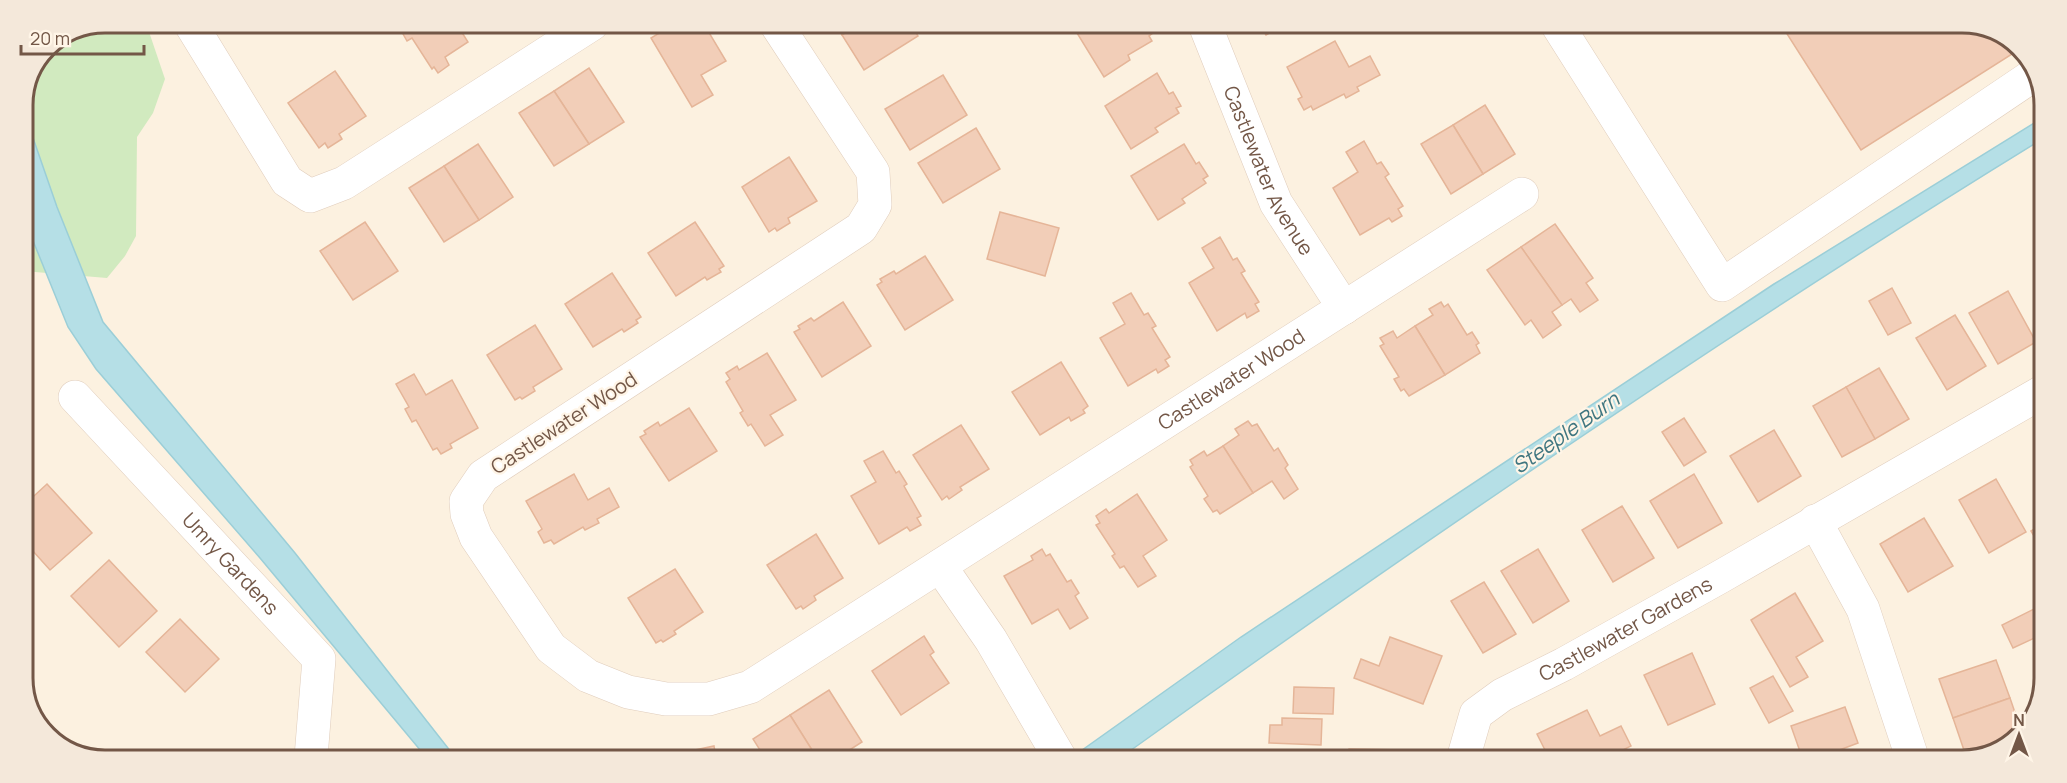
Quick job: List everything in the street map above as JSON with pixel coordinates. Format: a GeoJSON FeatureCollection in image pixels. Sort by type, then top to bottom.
{"type":"FeatureCollection","features":[{"type":"Feature","properties":{"kind":"street"},"geometry":{"type":"LineString","coordinates":[[196,33],[287,181],[310,196],[344,183],[578,33]]}},
{"type":"Feature","properties":{"kind":"street","name":"Castlewater Wood"},"geometry":{"type":"LineString","coordinates":[[782,33],[873,172],[875,205],[861,228],[483,477],[466,501],[467,514],[476,537],[551,648],[588,676],[628,692],[666,699],[709,699],[750,687],[1522,194]]}},
{"type":"Feature","properties":{"kind":"street","name":"Castlewater Avenue"},"geometry":{"type":"LineString","coordinates":[[1208,33],[1276,203],[1344,308]]}},
{"type":"Feature","properties":{"kind":"street"},"geometry":{"type":"LineString","coordinates":[[1562,33],[1722,285],[2028,78]]}},
{"type":"Feature","properties":{"kind":"street","name":"Umry Gardens"},"geometry":{"type":"LineString","coordinates":[[75,397],[320,659],[312,750]]}},
{"type":"Feature","properties":{"kind":"street","name":"Castlewater Gardens"},"geometry":{"type":"LineString","coordinates":[[1465,750],[1476,714],[1496,699],[1710,583],[2034,397]]}},
{"type":"Feature","properties":{"kind":"street"},"geometry":{"type":"LineString","coordinates":[[1815,521],[1863,609],[1910,750]]}},
{"type":"Feature","properties":{"kind":"street"},"geometry":{"type":"LineString","coordinates":[[940,566],[990,640],[1055,750]]}},
{"type":"Feature","properties":{"kind":"green space"},"geometry":{"type":"Polygon","coordinates":[[[105,33],[149,33],[165,79],[153,113],[137,137],[136,236],[125,256],[107,278],[33,272],[34,91],[45,65],[54,54],[77,38],[105,33]]]}},
{"type":"Feature","properties":{"kind":"water","name":"Steeple Burn"},"geometry":{"type":"Polygon","coordinates":[[[2034,123],[2034,144],[1692,362],[1461,518],[1131,750],[1082,750],[1241,637],[1774,284],[2034,123]]]}},
{"type":"Feature","properties":{"kind":"water"},"geometry":{"type":"Polygon","coordinates":[[[33,138],[57,207],[103,322],[295,553],[450,750],[420,750],[260,558],[96,369],[68,327],[33,241],[33,138]]]}},
{"type":"Feature","properties":{"kind":"building"},"geometry":{"type":"Polygon","coordinates":[[[402,33],[462,33],[468,42],[445,57],[449,65],[438,73],[434,67],[432,69],[412,38],[407,41],[402,33]]]}},
{"type":"Feature","properties":{"kind":"building"},"geometry":{"type":"Polygon","coordinates":[[[659,33],[709,33],[726,61],[701,75],[713,95],[692,107],[651,38],[659,33]]]}},
{"type":"Feature","properties":{"kind":"building"},"geometry":{"type":"Polygon","coordinates":[[[845,33],[916,33],[918,36],[864,70],[842,35],[845,33]]]}},
{"type":"Feature","properties":{"kind":"building"},"geometry":{"type":"Polygon","coordinates":[[[1077,33],[1153,33],[1149,36],[1152,41],[1128,55],[1130,60],[1104,77],[1077,33]]]}},
{"type":"Feature","properties":{"kind":"building"},"geometry":{"type":"Polygon","coordinates":[[[1786,33],[1962,33],[1994,40],[2013,54],[1861,150],[1786,33]]]}},
{"type":"Feature","properties":{"kind":"building"},"geometry":{"type":"Polygon","coordinates":[[[1335,41],[1349,67],[1370,56],[1380,75],[1357,87],[1359,91],[1346,98],[1344,94],[1313,110],[1311,106],[1304,110],[1298,99],[1302,97],[1287,67],[1335,41]]]}},
{"type":"Feature","properties":{"kind":"building"},"geometry":{"type":"Polygon","coordinates":[[[589,68],[624,122],[589,144],[554,91],[589,68]]]}},
{"type":"Feature","properties":{"kind":"building"},"geometry":{"type":"Polygon","coordinates":[[[335,71],[366,116],[339,134],[342,139],[328,148],[325,143],[319,148],[288,103],[335,71]]]}},
{"type":"Feature","properties":{"kind":"building"},"geometry":{"type":"Polygon","coordinates":[[[1157,73],[1169,94],[1173,92],[1181,106],[1176,108],[1179,113],[1155,128],[1158,132],[1131,149],[1105,106],[1157,73]]]}},
{"type":"Feature","properties":{"kind":"building"},"geometry":{"type":"Polygon","coordinates":[[[943,75],[967,115],[910,150],[885,109],[943,75]]]}},
{"type":"Feature","properties":{"kind":"building"},"geometry":{"type":"Polygon","coordinates":[[[554,91],[589,144],[554,166],[519,113],[554,91]]]}},
{"type":"Feature","properties":{"kind":"building"},"geometry":{"type":"Polygon","coordinates":[[[1485,105],[1515,154],[1483,174],[1453,125],[1485,105]]]}},
{"type":"Feature","properties":{"kind":"building"},"geometry":{"type":"Polygon","coordinates":[[[1453,125],[1483,174],[1451,194],[1421,144],[1453,125]]]}},
{"type":"Feature","properties":{"kind":"building"},"geometry":{"type":"Polygon","coordinates":[[[976,128],[1000,169],[943,203],[918,163],[976,128]]]}},
{"type":"Feature","properties":{"kind":"building"},"geometry":{"type":"Polygon","coordinates":[[[1364,141],[1377,164],[1381,162],[1389,174],[1385,177],[1403,206],[1398,209],[1402,216],[1392,222],[1389,218],[1360,235],[1333,188],[1358,172],[1346,152],[1364,141]]]}},
{"type":"Feature","properties":{"kind":"building"},"geometry":{"type":"Polygon","coordinates":[[[478,144],[513,197],[479,220],[444,166],[478,144]]]}},
{"type":"Feature","properties":{"kind":"building"},"geometry":{"type":"Polygon","coordinates":[[[1184,144],[1196,164],[1199,162],[1208,176],[1203,179],[1206,183],[1182,199],[1185,203],[1158,220],[1131,176],[1184,144]]]}},
{"type":"Feature","properties":{"kind":"building"},"geometry":{"type":"Polygon","coordinates":[[[789,157],[817,201],[788,218],[790,223],[777,231],[775,228],[769,232],[742,187],[789,157]]]}},
{"type":"Feature","properties":{"kind":"building"},"geometry":{"type":"Polygon","coordinates":[[[444,166],[479,220],[444,242],[409,188],[444,166]]]}},
{"type":"Feature","properties":{"kind":"building"},"geometry":{"type":"Polygon","coordinates":[[[1000,212],[1059,228],[1045,276],[987,259],[1000,212]]]}},
{"type":"Feature","properties":{"kind":"building"},"geometry":{"type":"Polygon","coordinates":[[[365,222],[398,271],[353,300],[320,251],[365,222]]]}},
{"type":"Feature","properties":{"kind":"building"},"geometry":{"type":"Polygon","coordinates":[[[695,222],[724,266],[719,269],[721,272],[707,280],[705,277],[676,296],[648,253],[695,222]]]}},
{"type":"Feature","properties":{"kind":"building"},"geometry":{"type":"Polygon","coordinates":[[[1555,224],[1593,278],[1586,283],[1598,300],[1580,312],[1571,299],[1562,305],[1521,247],[1555,224]]]}},
{"type":"Feature","properties":{"kind":"building"},"geometry":{"type":"Polygon","coordinates":[[[1220,237],[1233,260],[1237,258],[1245,271],[1241,273],[1259,302],[1255,304],[1259,311],[1247,318],[1245,313],[1217,331],[1189,283],[1214,268],[1202,248],[1220,237]]]}},
{"type":"Feature","properties":{"kind":"building"},"geometry":{"type":"Polygon","coordinates":[[[1521,247],[1562,305],[1552,312],[1561,325],[1543,338],[1531,320],[1525,325],[1487,270],[1521,247]]]}},
{"type":"Feature","properties":{"kind":"building"},"geometry":{"type":"Polygon","coordinates":[[[925,256],[953,300],[905,330],[877,285],[882,282],[880,279],[894,271],[896,274],[925,256]]]}},
{"type":"Feature","properties":{"kind":"building"},"geometry":{"type":"Polygon","coordinates":[[[612,273],[641,317],[636,320],[638,323],[624,332],[622,329],[593,347],[565,304],[612,273]]]}},
{"type":"Feature","properties":{"kind":"building"},"geometry":{"type":"Polygon","coordinates":[[[1892,288],[1911,323],[1888,335],[1869,301],[1892,288]]]}},
{"type":"Feature","properties":{"kind":"building"},"geometry":{"type":"Polygon","coordinates":[[[2008,291],[2034,338],[2034,343],[1998,364],[1969,313],[2008,291]]]}},
{"type":"Feature","properties":{"kind":"building"},"geometry":{"type":"Polygon","coordinates":[[[1131,293],[1144,315],[1148,313],[1156,326],[1152,328],[1170,357],[1165,360],[1169,366],[1158,373],[1156,369],[1128,386],[1100,338],[1125,324],[1113,303],[1131,293]]]}},
{"type":"Feature","properties":{"kind":"building"},"geometry":{"type":"Polygon","coordinates":[[[843,302],[871,346],[822,377],[794,332],[800,329],[798,326],[811,318],[814,321],[843,302]]]}},
{"type":"Feature","properties":{"kind":"building"},"geometry":{"type":"Polygon","coordinates":[[[1441,302],[1444,307],[1448,304],[1467,335],[1472,332],[1479,343],[1476,345],[1480,353],[1445,375],[1415,326],[1433,315],[1429,309],[1441,302]]]}},
{"type":"Feature","properties":{"kind":"building"},"geometry":{"type":"Polygon","coordinates":[[[1955,315],[1986,366],[1947,390],[1916,338],[1955,315]]]}},
{"type":"Feature","properties":{"kind":"building"},"geometry":{"type":"Polygon","coordinates":[[[535,325],[562,369],[533,387],[535,391],[522,399],[520,397],[515,400],[487,355],[535,325]]]}},
{"type":"Feature","properties":{"kind":"building"},"geometry":{"type":"Polygon","coordinates":[[[1415,326],[1445,375],[1409,396],[1404,389],[1401,391],[1394,379],[1399,377],[1380,346],[1384,344],[1380,338],[1393,331],[1397,338],[1415,326]]]}},
{"type":"Feature","properties":{"kind":"building"},"geometry":{"type":"Polygon","coordinates":[[[767,353],[796,400],[770,415],[783,435],[765,446],[751,424],[748,426],[740,413],[743,411],[726,382],[730,379],[726,373],[737,366],[739,370],[767,353]]]}},
{"type":"Feature","properties":{"kind":"building"},"geometry":{"type":"Polygon","coordinates":[[[1061,362],[1088,406],[1083,410],[1085,413],[1071,421],[1069,417],[1040,435],[1012,392],[1061,362]]]}},
{"type":"Feature","properties":{"kind":"building"},"geometry":{"type":"Polygon","coordinates":[[[1879,368],[1909,419],[1875,439],[1846,387],[1879,368]]]}},
{"type":"Feature","properties":{"kind":"building"},"geometry":{"type":"Polygon","coordinates":[[[414,374],[426,395],[452,380],[478,428],[450,444],[452,448],[441,454],[437,448],[433,450],[416,420],[412,422],[405,409],[409,407],[396,384],[414,374]]]}},
{"type":"Feature","properties":{"kind":"building"},"geometry":{"type":"Polygon","coordinates":[[[1846,387],[1875,439],[1842,457],[1813,406],[1846,387]]]}},
{"type":"Feature","properties":{"kind":"building"},"geometry":{"type":"Polygon","coordinates":[[[689,408],[717,451],[669,481],[640,437],[646,434],[644,431],[658,422],[660,426],[689,408]]]}},
{"type":"Feature","properties":{"kind":"building"},"geometry":{"type":"Polygon","coordinates":[[[1684,418],[1706,452],[1684,466],[1662,432],[1684,418]]]}},
{"type":"Feature","properties":{"kind":"building"},"geometry":{"type":"Polygon","coordinates":[[[1248,421],[1252,426],[1257,424],[1274,451],[1278,448],[1288,465],[1285,468],[1298,489],[1284,499],[1272,481],[1253,493],[1223,446],[1239,435],[1235,429],[1248,421]]]}},
{"type":"Feature","properties":{"kind":"building"},"geometry":{"type":"Polygon","coordinates":[[[961,425],[989,469],[960,487],[962,490],[949,499],[947,496],[942,500],[913,455],[961,425]]]}},
{"type":"Feature","properties":{"kind":"building"},"geometry":{"type":"Polygon","coordinates":[[[1774,430],[1801,476],[1758,502],[1730,456],[1774,430]]]}},
{"type":"Feature","properties":{"kind":"building"},"geometry":{"type":"Polygon","coordinates":[[[1223,446],[1253,493],[1220,514],[1217,510],[1213,512],[1204,499],[1208,496],[1190,467],[1193,465],[1190,460],[1204,451],[1207,456],[1223,446]]]}},
{"type":"Feature","properties":{"kind":"building"},"geometry":{"type":"Polygon","coordinates":[[[883,451],[896,473],[899,471],[907,484],[904,486],[921,516],[917,518],[921,525],[910,531],[907,527],[879,544],[851,496],[876,482],[864,461],[883,451]]]}},
{"type":"Feature","properties":{"kind":"building"},"geometry":{"type":"Polygon","coordinates":[[[574,474],[588,500],[609,488],[619,507],[597,519],[599,523],[585,530],[583,527],[554,544],[551,540],[544,543],[538,532],[542,529],[526,501],[574,474]]]}},
{"type":"Feature","properties":{"kind":"building"},"geometry":{"type":"Polygon","coordinates":[[[1694,474],[1722,523],[1678,548],[1650,501],[1694,474]]]}},
{"type":"Feature","properties":{"kind":"building"},"geometry":{"type":"Polygon","coordinates":[[[1996,479],[2026,532],[1989,553],[1959,500],[1996,479]]]}},
{"type":"Feature","properties":{"kind":"building"},"geometry":{"type":"Polygon","coordinates":[[[47,484],[92,533],[50,570],[33,551],[33,497],[47,484]]]}},
{"type":"Feature","properties":{"kind":"building"},"geometry":{"type":"Polygon","coordinates":[[[1137,494],[1167,540],[1143,556],[1156,576],[1138,587],[1124,566],[1120,568],[1112,556],[1115,554],[1096,525],[1100,523],[1096,516],[1106,509],[1109,513],[1137,494]]]}},
{"type":"Feature","properties":{"kind":"building"},"geometry":{"type":"Polygon","coordinates":[[[1622,506],[1654,558],[1613,582],[1582,530],[1622,506]]]}},
{"type":"Feature","properties":{"kind":"building"},"geometry":{"type":"Polygon","coordinates":[[[1924,518],[1953,566],[1908,592],[1880,544],[1924,518]]]}},
{"type":"Feature","properties":{"kind":"building"},"geometry":{"type":"Polygon","coordinates":[[[816,534],[843,578],[814,596],[816,600],[803,609],[801,606],[796,609],[767,565],[816,534]]]}},
{"type":"Feature","properties":{"kind":"building"},"geometry":{"type":"Polygon","coordinates":[[[1042,549],[1046,556],[1050,554],[1067,582],[1071,580],[1079,593],[1075,596],[1088,618],[1070,629],[1058,609],[1032,624],[1004,576],[1033,560],[1031,556],[1042,549]]]}},
{"type":"Feature","properties":{"kind":"building"},"geometry":{"type":"Polygon","coordinates":[[[1538,549],[1569,601],[1533,623],[1501,571],[1538,549]]]}},
{"type":"Feature","properties":{"kind":"building"},"geometry":{"type":"Polygon","coordinates":[[[109,560],[157,611],[119,647],[71,596],[109,560]]]}},
{"type":"Feature","properties":{"kind":"building"},"geometry":{"type":"Polygon","coordinates":[[[675,569],[703,612],[674,631],[676,634],[663,642],[661,640],[656,643],[628,598],[675,569]]]}},
{"type":"Feature","properties":{"kind":"building"},"geometry":{"type":"Polygon","coordinates":[[[1484,582],[1516,634],[1483,653],[1451,601],[1484,582]]]}},
{"type":"Feature","properties":{"kind":"building"},"geometry":{"type":"Polygon","coordinates":[[[1795,593],[1823,641],[1796,657],[1808,677],[1790,687],[1751,620],[1795,593]]]}},
{"type":"Feature","properties":{"kind":"building"},"geometry":{"type":"Polygon","coordinates":[[[2034,609],[2034,638],[2013,648],[2002,625],[2034,609]]]}},
{"type":"Feature","properties":{"kind":"building"},"geometry":{"type":"Polygon","coordinates":[[[180,619],[219,659],[185,692],[146,652],[180,619]]]}},
{"type":"Feature","properties":{"kind":"building"},"geometry":{"type":"Polygon","coordinates":[[[924,636],[934,652],[930,655],[949,683],[901,715],[872,671],[924,636]]]}},
{"type":"Feature","properties":{"kind":"building"},"geometry":{"type":"Polygon","coordinates":[[[1390,637],[1442,656],[1423,704],[1354,678],[1361,659],[1379,666],[1390,637]]]}},
{"type":"Feature","properties":{"kind":"building"},"geometry":{"type":"Polygon","coordinates":[[[1692,653],[1715,704],[1668,725],[1644,675],[1692,653]]]}},
{"type":"Feature","properties":{"kind":"building"},"geometry":{"type":"Polygon","coordinates":[[[1996,660],[2010,698],[1953,718],[1939,679],[1996,660]]]}},
{"type":"Feature","properties":{"kind":"building"},"geometry":{"type":"Polygon","coordinates":[[[1773,676],[1793,711],[1769,723],[1750,688],[1773,676]]]}},
{"type":"Feature","properties":{"kind":"building"},"geometry":{"type":"Polygon","coordinates":[[[1294,687],[1334,688],[1333,714],[1293,713],[1294,687]]]}},
{"type":"Feature","properties":{"kind":"building"},"geometry":{"type":"Polygon","coordinates":[[[829,690],[862,742],[850,750],[812,750],[790,715],[829,690]]]}},
{"type":"Feature","properties":{"kind":"building"},"geometry":{"type":"Polygon","coordinates":[[[2010,698],[2012,705],[1990,705],[2010,698]]]}},
{"type":"Feature","properties":{"kind":"building"},"geometry":{"type":"Polygon","coordinates":[[[1989,705],[1989,745],[1964,750],[1953,718],[1989,705]]]}},
{"type":"Feature","properties":{"kind":"building"},"geometry":{"type":"Polygon","coordinates":[[[1845,707],[1858,743],[1839,750],[1799,750],[1791,726],[1845,707]]]}},
{"type":"Feature","properties":{"kind":"building"},"geometry":{"type":"Polygon","coordinates":[[[1587,710],[1600,736],[1621,726],[1631,746],[1623,750],[1545,750],[1537,734],[1587,710]]]}},
{"type":"Feature","properties":{"kind":"building"},"geometry":{"type":"Polygon","coordinates":[[[790,715],[812,750],[760,750],[753,739],[790,715]]]}},
{"type":"Feature","properties":{"kind":"building"},"geometry":{"type":"Polygon","coordinates":[[[1282,718],[1322,719],[1321,745],[1269,743],[1270,725],[1282,725],[1282,718]]]}},
{"type":"Feature","properties":{"kind":"building"},"geometry":{"type":"Polygon","coordinates":[[[714,746],[715,750],[695,750],[714,746]]]}},
{"type":"Feature","properties":{"kind":"building"},"geometry":{"type":"Polygon","coordinates":[[[1349,749],[1405,750],[1349,750],[1349,749]]]}}]}
